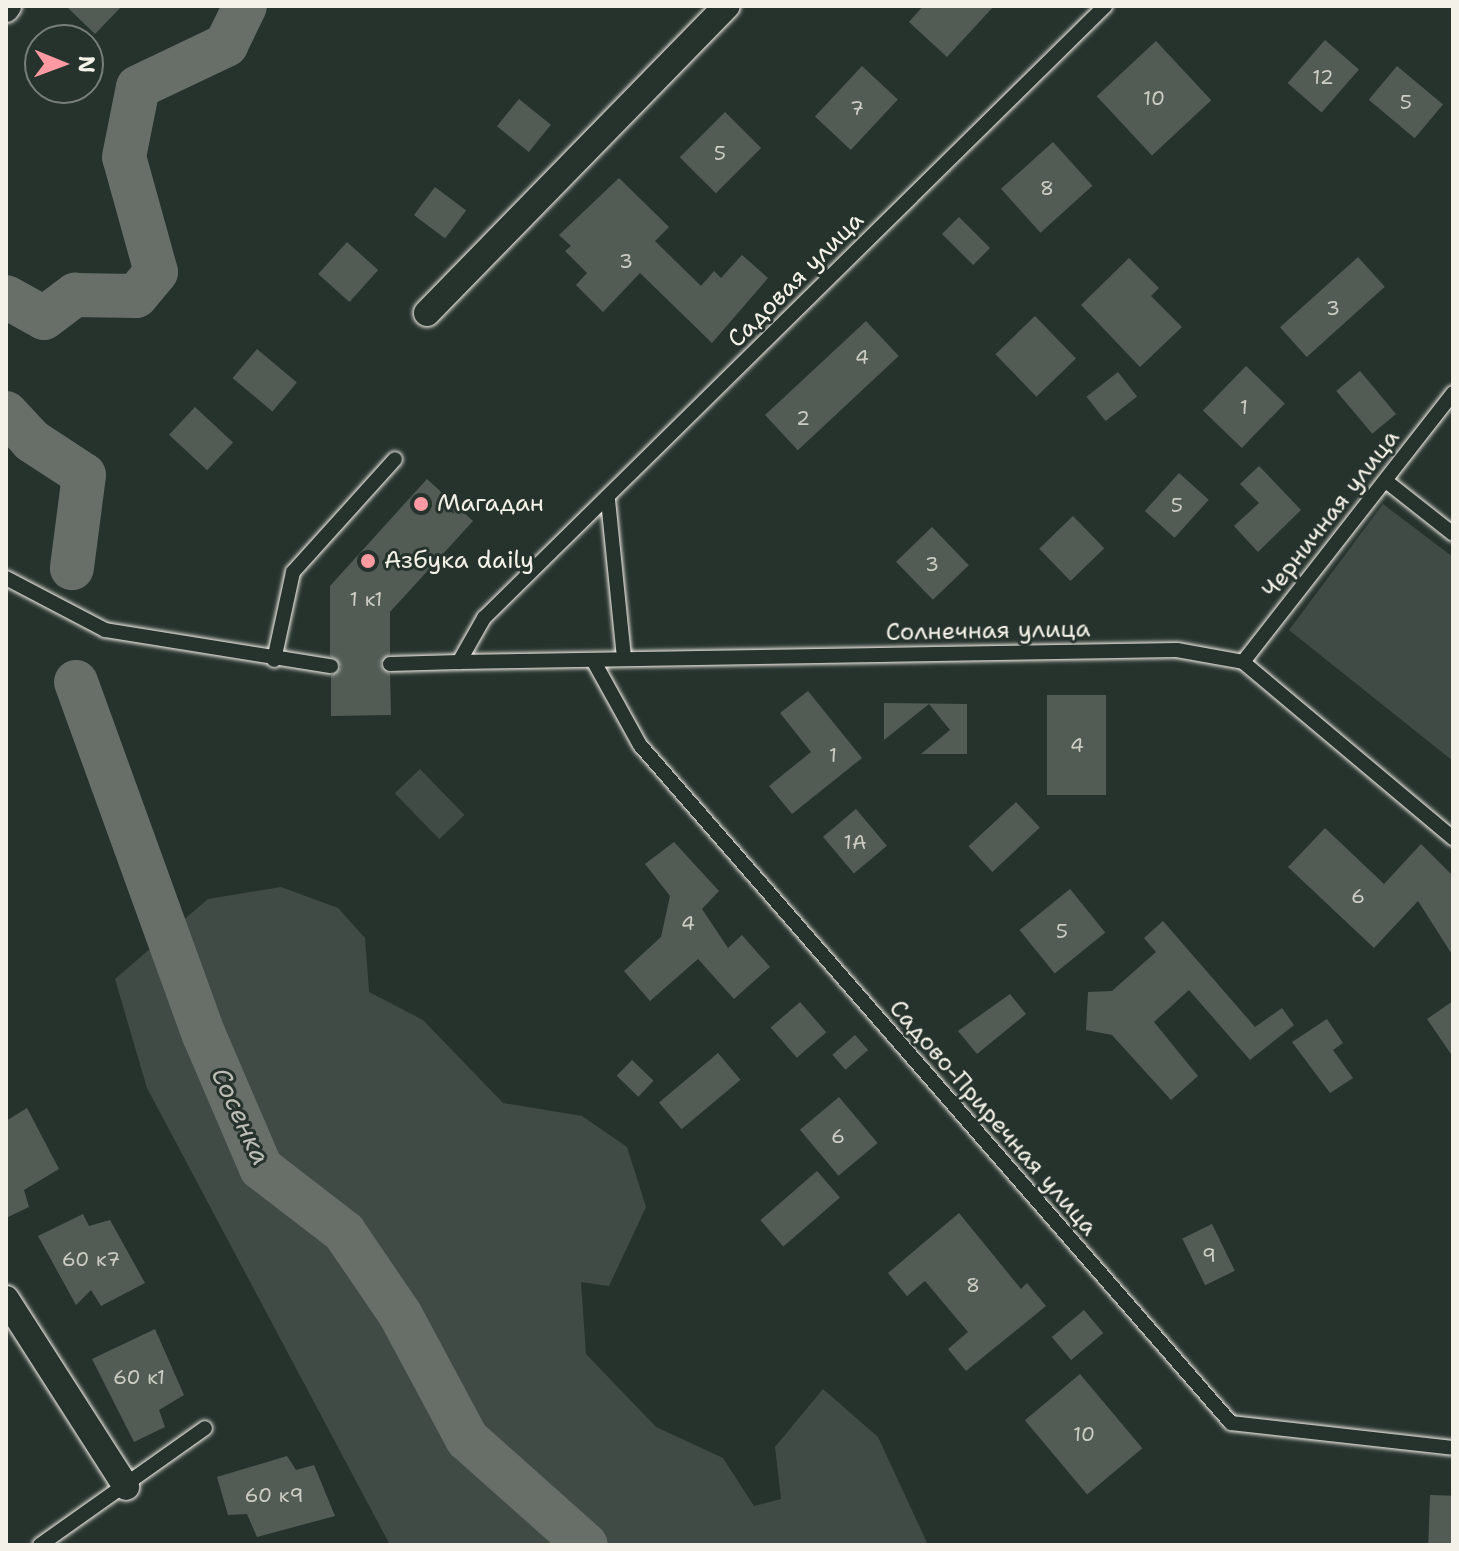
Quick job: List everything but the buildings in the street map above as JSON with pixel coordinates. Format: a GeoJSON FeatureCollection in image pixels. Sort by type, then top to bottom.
{"type":"FeatureCollection","features":[{"type":"Feature","properties":{"kind":"street"},"geometry":{"type":"LineString","coordinates":[[427,313],[727,6]]}},
{"type":"Feature","properties":{"kind":"street"},"geometry":{"type":"LineString","coordinates":[[6,1299],[126,1487]]}},
{"type":"Feature","properties":{"kind":"lane","name":"Садовая улица"},"geometry":{"type":"LineString","coordinates":[[459,662],[484,618],[521,587],[1105,6]]}},
{"type":"Feature","properties":{"kind":"lane","name":"Черничная улица"},"geometry":{"type":"LineString","coordinates":[[1243,662],[1453,393]]}},
{"type":"Feature","properties":{"kind":"lane"},"geometry":{"type":"LineString","coordinates":[[274,660],[293,572],[395,459]]}},
{"type":"Feature","properties":{"kind":"lane"},"geometry":{"type":"LineString","coordinates":[[1386,481],[1453,534]]}},
{"type":"Feature","properties":{"kind":"lane"},"geometry":{"type":"LineString","coordinates":[[608,500],[624,658]]}},
{"type":"Feature","properties":{"kind":"lane"},"geometry":{"type":"LineString","coordinates":[[6,578],[105,630],[274,660],[331,666]]}},
{"type":"Feature","properties":{"kind":"lane","name":"Солнечная улица"},"geometry":{"type":"LineString","coordinates":[[390,664],[1177,650],[1243,662],[1453,838]]}},
{"type":"Feature","properties":{"kind":"lane","name":"Садово-Приречная улица"},"geometry":{"type":"LineString","coordinates":[[593,660],[640,745],[1231,1423],[1453,1448]]}},
{"type":"Feature","properties":{"kind":"lane"},"geometry":{"type":"LineString","coordinates":[[40,1545],[126,1487],[205,1428]]}},
{"type":"Feature","properties":{"kind":"shaded area"},"geometry":{"type":"Polygon","coordinates":[[[1383,504],[1453,557],[1453,761],[1289,630],[1383,504]]]}},
{"type":"Feature","properties":{"kind":"shaded area"},"geometry":{"type":"Polygon","coordinates":[[[420,769],[464,815],[439,839],[395,793],[420,769]]]}},
{"type":"Feature","properties":{"kind":"shaded area"},"geometry":{"type":"Polygon","coordinates":[[[281,887],[338,908],[365,938],[369,992],[423,1020],[503,1103],[582,1116],[627,1147],[646,1207],[609,1286],[581,1282],[586,1354],[656,1427],[723,1458],[754,1506],[781,1499],[775,1447],[823,1389],[878,1437],[928,1545],[390,1545],[147,1088],[115,979],[208,899],[281,887]]]}},
{"type":"Feature","properties":{"kind":"waterway"},"geometry":{"type":"LineString","coordinates":[[6,297],[44,318],[75,295],[136,296],[156,272],[124,157],[138,87],[226,45],[245,6]]}},
{"type":"Feature","properties":{"kind":"waterway","name":"Сосенка"},"geometry":{"type":"LineString","coordinates":[[6,413],[32,441],[84,475],[72,568]]}},
{"type":"Feature","properties":{"kind":"waterway","name":"Сосенка"},"geometry":{"type":"LineString","coordinates":[[76,682],[204,1035],[261,1168],[344,1232],[400,1314],[467,1439],[586,1545]]}},
{"type":"Feature","properties":{"kind":"place","name":"Магадан"},"geometry":{"type":"Point","coordinates":[421,504]}},
{"type":"Feature","properties":{"kind":"place","name":"Азбука daily"},"geometry":{"type":"Point","coordinates":[368,561]}}]}
